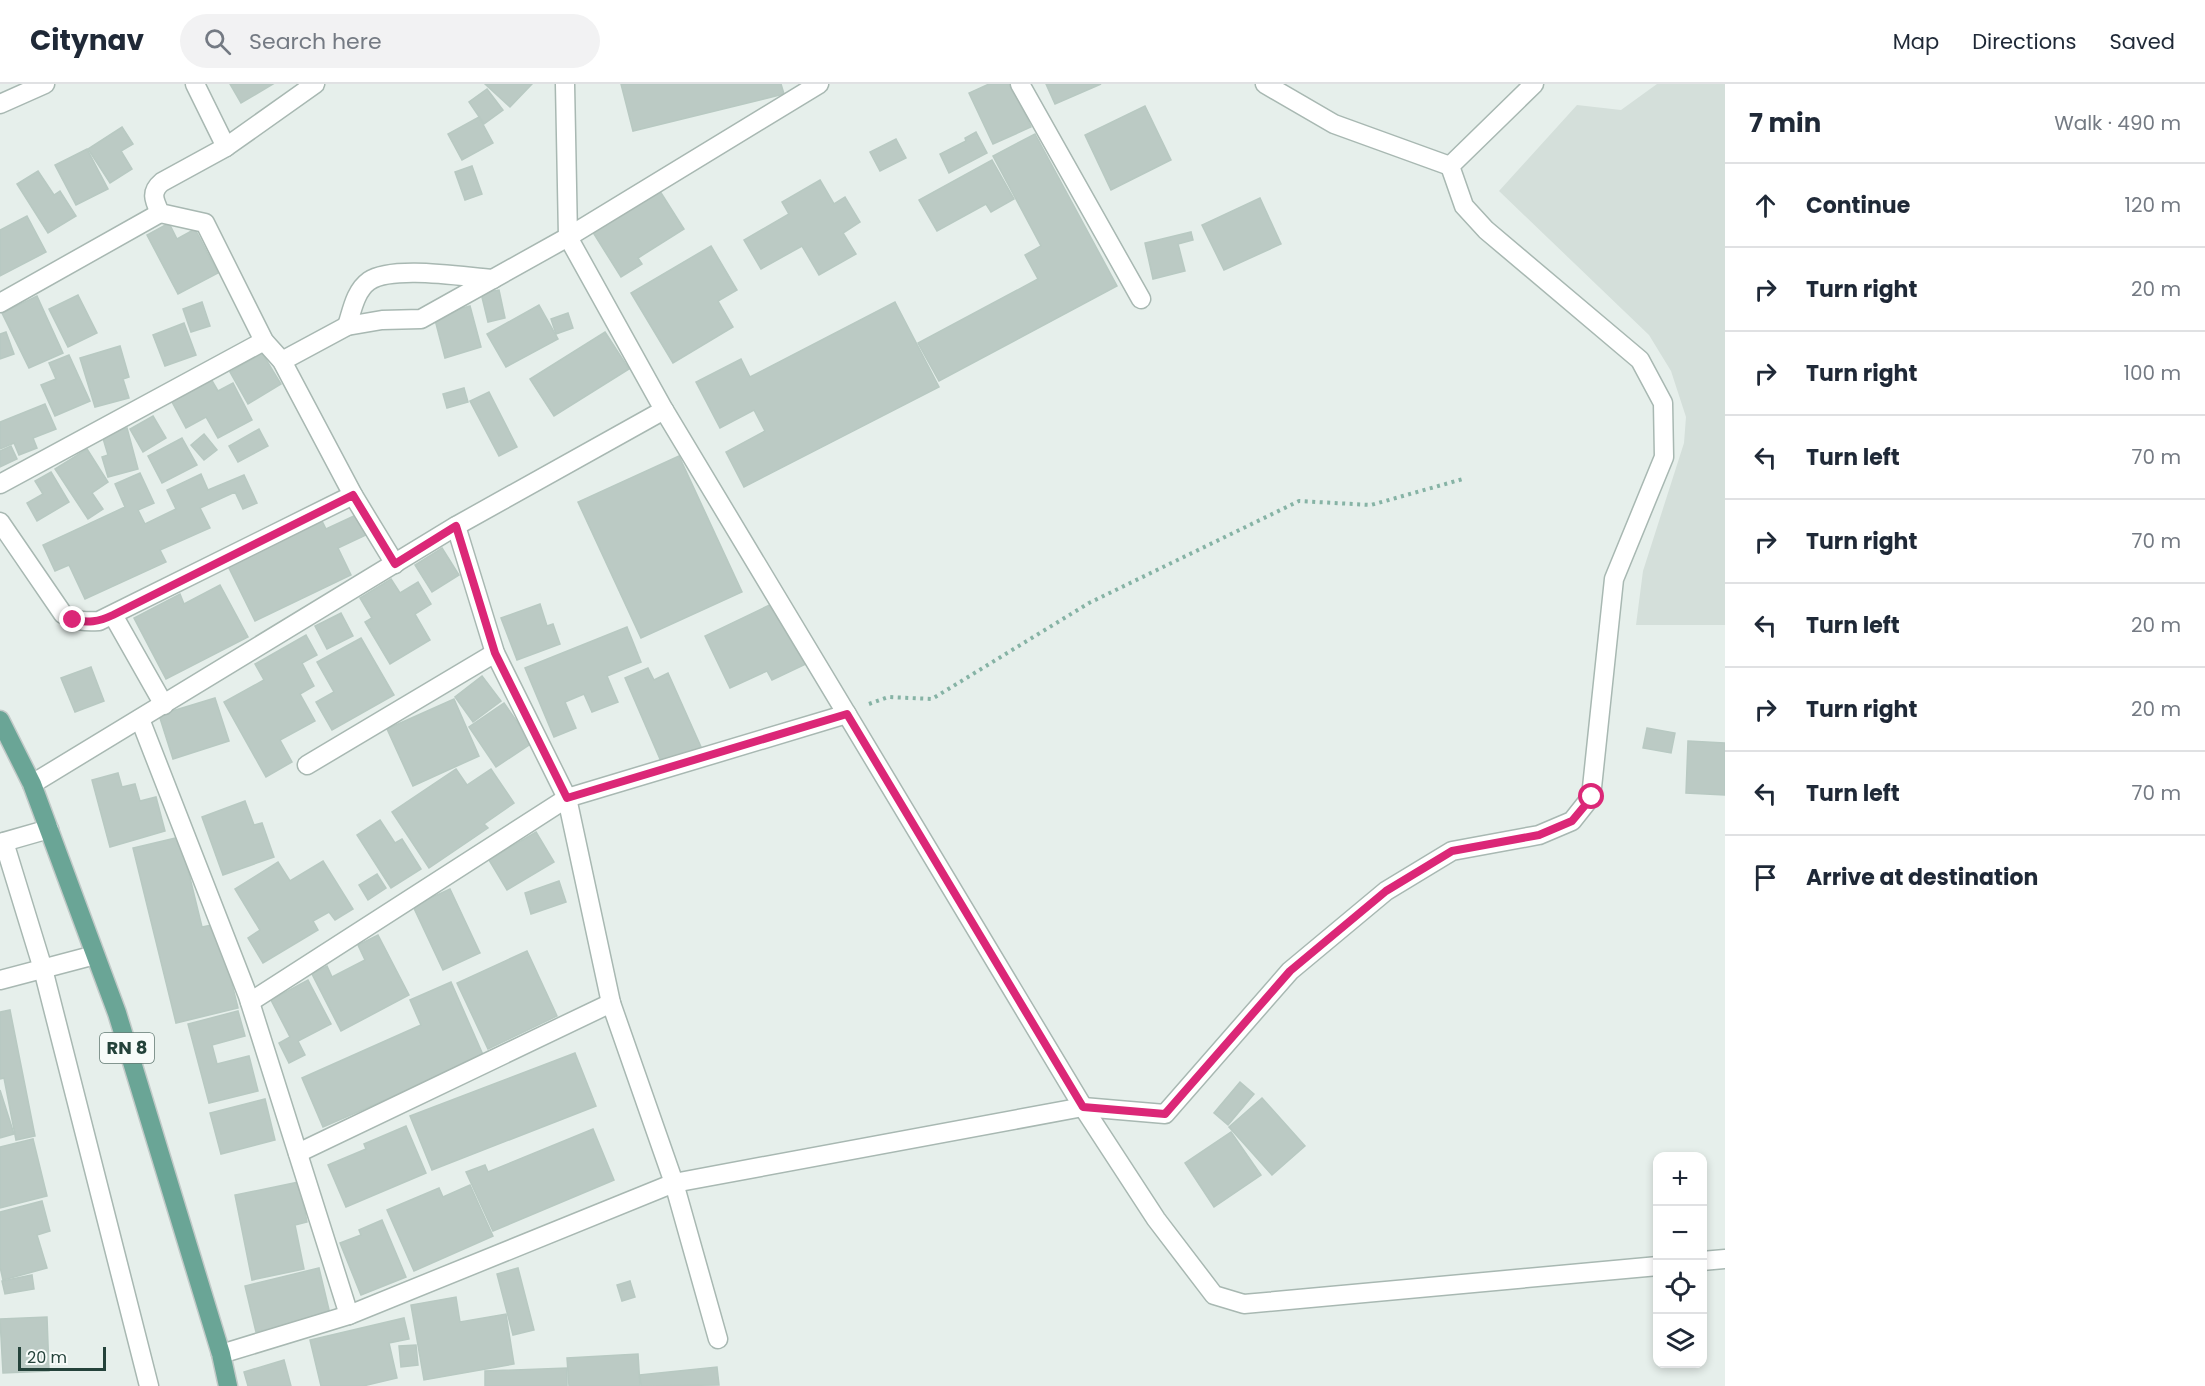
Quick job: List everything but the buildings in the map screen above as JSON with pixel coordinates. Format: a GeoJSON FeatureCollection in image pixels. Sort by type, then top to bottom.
{"type":"FeatureCollection","features":[{"type":"Feature","properties":{"kind":"main road","name":"RN 8"},"geometry":{"type":"LineString","coordinates":[[0,720],[32,784],[117,1013],[221,1354],[228,1386]]}},
{"type":"Feature","properties":{"kind":"street"},"geometry":{"type":"LineString","coordinates":[[0,104],[45,84]]}},
{"type":"Feature","properties":{"kind":"street"},"geometry":{"type":"LineString","coordinates":[[195,84],[226,147]]}},
{"type":"Feature","properties":{"kind":"street"},"geometry":{"type":"LineString","coordinates":[[160,213],[153,198],[157,186],[226,147],[315,84]]}},
{"type":"Feature","properties":{"kind":"street"},"geometry":{"type":"LineString","coordinates":[[565,84],[568,237],[664,410],[1083,1107],[1156,1220],[1214,1295],[1244,1304],[1653,1266]]}},
{"type":"Feature","properties":{"kind":"street"},"geometry":{"type":"LineString","coordinates":[[282,361],[347,326],[382,320],[421,319],[568,237],[819,84]]}},
{"type":"Feature","properties":{"kind":"street"},"geometry":{"type":"LineString","coordinates":[[1020,84],[1141,299]]}},
{"type":"Feature","properties":{"kind":"street"},"geometry":{"type":"LineString","coordinates":[[1265,84],[1334,124],[1450,166]]}},
{"type":"Feature","properties":{"kind":"street"},"geometry":{"type":"LineString","coordinates":[[1450,166],[1534,84]]}},
{"type":"Feature","properties":{"kind":"street"},"geometry":{"type":"LineString","coordinates":[[221,1354],[349,1315],[674,1183],[1083,1107],[1165,1114],[1290,971],[1386,891],[1452,851],[1539,835],[1572,821],[1592,797],[1614,579],[1664,457],[1663,403],[1640,360],[1479,222],[1464,206],[1450,166]]}},
{"type":"Feature","properties":{"kind":"street"},"geometry":{"type":"LineString","coordinates":[[0,303],[160,213],[205,223],[264,341],[282,361],[353,495],[395,564]]}},
{"type":"Feature","properties":{"kind":"street"},"geometry":{"type":"LineString","coordinates":[[347,326],[356,296],[369,281],[391,274],[420,273],[493,279]]}},
{"type":"Feature","properties":{"kind":"street"},"geometry":{"type":"LineString","coordinates":[[0,484],[264,341]]}},
{"type":"Feature","properties":{"kind":"street"},"geometry":{"type":"LineString","coordinates":[[32,784],[456,526],[664,410]]}},
{"type":"Feature","properties":{"kind":"street"},"geometry":{"type":"LineString","coordinates":[[0,522],[63,614],[73,620],[86,622],[99,621],[113,615],[353,495]]}},
{"type":"Feature","properties":{"kind":"street"},"geometry":{"type":"LineString","coordinates":[[456,526],[495,653],[567,798],[611,1003],[674,1183],[718,1339]]}},
{"type":"Feature","properties":{"kind":"street"},"geometry":{"type":"LineString","coordinates":[[113,615],[164,705]]}},
{"type":"Feature","properties":{"kind":"street"},"geometry":{"type":"LineString","coordinates":[[307,765],[495,653]]}},
{"type":"Feature","properties":{"kind":"street"},"geometry":{"type":"LineString","coordinates":[[250,1002],[567,798],[847,714]]}},
{"type":"Feature","properties":{"kind":"street"},"geometry":{"type":"LineString","coordinates":[[140,719],[250,1002],[349,1315]]}},
{"type":"Feature","properties":{"kind":"street"},"geometry":{"type":"LineString","coordinates":[[49,829],[2,843],[43,969],[149,1386]]}},
{"type":"Feature","properties":{"kind":"street"},"geometry":{"type":"LineString","coordinates":[[0,980],[95,955]]}},
{"type":"Feature","properties":{"kind":"street"},"geometry":{"type":"LineString","coordinates":[[298,1153],[611,1003]]}},
{"type":"Feature","properties":{"kind":"street"},"geometry":{"type":"LineString","coordinates":[[1707,1261],[1725,1259]]}},
{"type":"Feature","properties":{"kind":"path"},"geometry":{"type":"LineString","coordinates":[[847,714],[888,697],[932,699],[1089,603],[1299,501],[1371,505],[1463,479]]}},
{"type":"Feature","properties":{"kind":"shaded area"},"geometry":{"type":"Polygon","coordinates":[[[1657,84],[1725,84],[1725,625],[1636,625],[1643,571],[1684,443],[1686,417],[1671,371],[1649,335],[1499,191],[1577,105],[1621,110],[1657,84]]]}},
{"type":"Feature","properties":{"kind":"route"},"geometry":{"type":"LineString","coordinates":[[73,620],[99,621],[113,615],[353,495],[395,564],[456,526],[495,653],[567,798],[847,714],[1083,1107],[1165,1114],[1290,971],[1386,891],[1452,851],[1539,835],[1572,821],[1592,797]]}}]}
